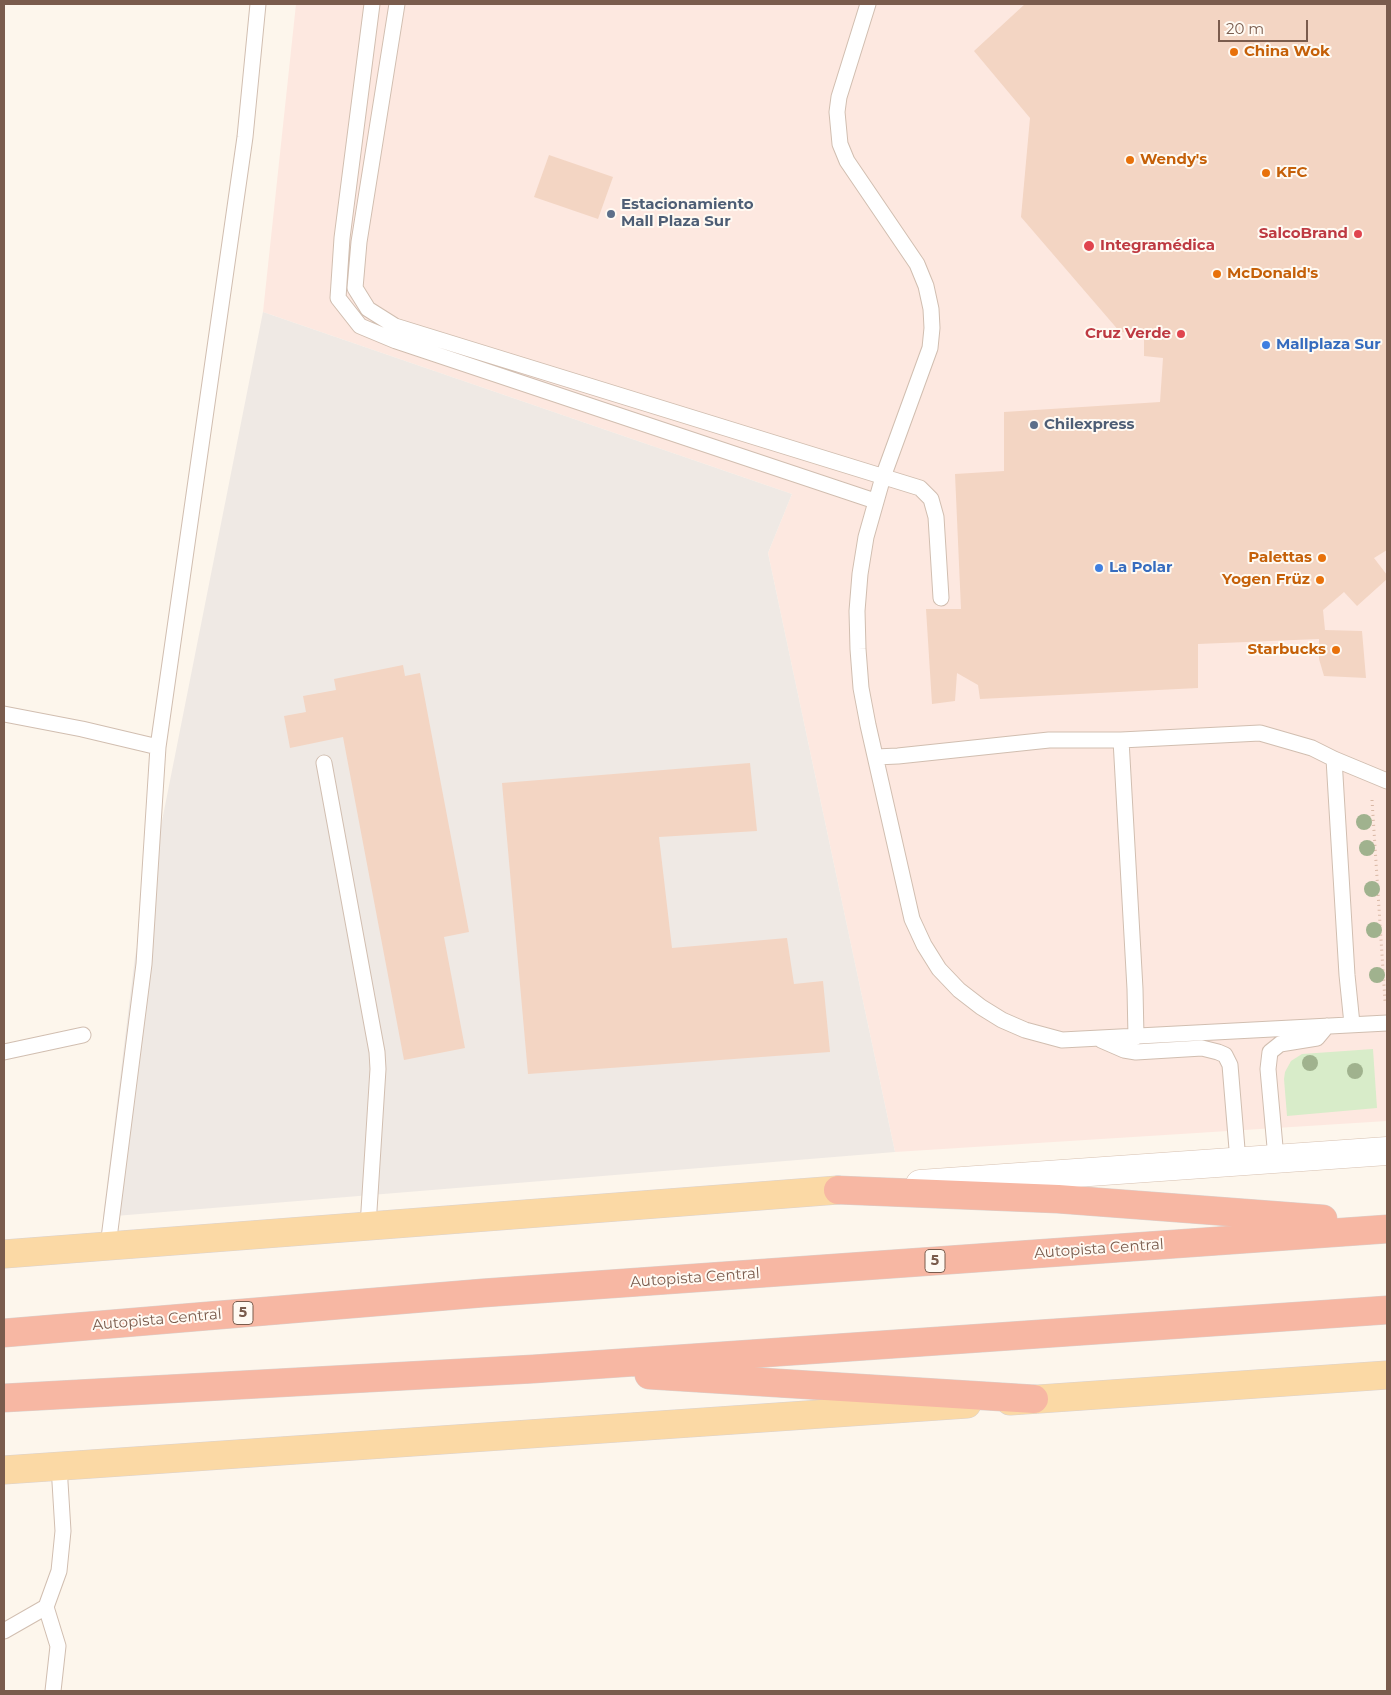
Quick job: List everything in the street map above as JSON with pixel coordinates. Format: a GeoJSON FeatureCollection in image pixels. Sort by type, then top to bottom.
{"type":"FeatureCollection","features":[{"type":"Feature","properties":{"kind":"highway"},"geometry":{"type":"LineString","coordinates":[[838,1190],[1058,1199],[1387,1223]]}},
{"type":"Feature","properties":{"kind":"highway","name":"Autopista Central"},"geometry":{"type":"LineString","coordinates":[[4,1333],[483,1293],[1387,1229]]}},
{"type":"Feature","properties":{"kind":"highway"},"geometry":{"type":"LineString","coordinates":[[4,1398],[533,1369],[1387,1310]]}},
{"type":"Feature","properties":{"kind":"highway"},"geometry":{"type":"LineString","coordinates":[[533,1369],[1034,1399]]}},
{"type":"Feature","properties":{"kind":"main road"},"geometry":{"type":"LineString","coordinates":[[4,1254],[838,1190],[1387,1151]]}},
{"type":"Feature","properties":{"kind":"main road"},"geometry":{"type":"LineString","coordinates":[[8,1471],[1387,1375]]}},
{"type":"Feature","properties":{"kind":"lane"},"geometry":{"type":"LineString","coordinates":[[108,1246],[144,964],[158,747],[245,137],[258,4]]}},
{"type":"Feature","properties":{"kind":"lane"},"geometry":{"type":"LineString","coordinates":[[372,4],[342,238],[338,298],[360,326],[396,341],[875,500]]}},
{"type":"Feature","properties":{"kind":"lane"},"geometry":{"type":"LineString","coordinates":[[397,4],[357,261],[355,288],[368,309],[395,326],[920,488],[931,499],[936,517],[941,598]]}},
{"type":"Feature","properties":{"kind":"lane"},"geometry":{"type":"LineString","coordinates":[[868,4],[839,97],[837,112],[840,144],[847,161],[917,264],[926,286],[931,309],[932,328],[930,348],[875,500],[866,537],[857,611],[858,649],[861,688],[912,919],[924,945],[939,969],[980,1008],[1025,1030],[1062,1040],[1387,1023]]}},
{"type":"Feature","properties":{"kind":"lane"},"geometry":{"type":"LineString","coordinates":[[4,714],[82,729],[158,747]]}},
{"type":"Feature","properties":{"kind":"lane"},"geometry":{"type":"LineString","coordinates":[[876,757],[1049,740],[1121,740],[1260,733],[1312,748],[1334,760],[1387,781]]}},
{"type":"Feature","properties":{"kind":"lane"},"geometry":{"type":"LineString","coordinates":[[1121,740],[1136,1037]]}},
{"type":"Feature","properties":{"kind":"lane"},"geometry":{"type":"LineString","coordinates":[[1334,760],[1347,975],[1352,1024]]}},
{"type":"Feature","properties":{"kind":"lane"},"geometry":{"type":"LineString","coordinates":[[324,764],[377,1052],[378,1069],[368,1226]]}},
{"type":"Feature","properties":{"kind":"lane"},"geometry":{"type":"LineString","coordinates":[[1276,1158],[1268,1069],[1270,1052],[1285,1042],[1309,1041],[1317,1038],[1327,1026]]}},
{"type":"Feature","properties":{"kind":"lane"},"geometry":{"type":"LineString","coordinates":[[4,1052],[84,1035]]}},
{"type":"Feature","properties":{"kind":"lane"},"geometry":{"type":"LineString","coordinates":[[1098,1038],[1111,1045],[1136,1052],[1202,1048],[1225,1055],[1230,1065],[1238,1161]]}},
{"type":"Feature","properties":{"kind":"lane"},"geometry":{"type":"LineString","coordinates":[[53,1691],[58,1646],[46,1607],[59,1571],[63,1532],[59,1466]]}},
{"type":"Feature","properties":{"kind":"lane"},"geometry":{"type":"LineString","coordinates":[[4,1631],[46,1607]]}},
{"type":"Feature","properties":{"kind":"path"},"geometry":{"type":"LineString","coordinates":[[1372,797],[1385,1003]]}},
{"type":"Feature","properties":{"kind":"shaded area"},"geometry":{"type":"Polygon","coordinates":[[[296,4],[1387,4],[1387,1121],[895,1152],[768,553],[792,494],[263,312],[296,4]]]}},
{"type":"Feature","properties":{"kind":"shaded area"},"geometry":{"type":"Polygon","coordinates":[[[263,312],[792,494],[768,553],[895,1152],[103,1217],[135,957],[263,312]]]}},
{"type":"Feature","properties":{"kind":"green space"},"geometry":{"type":"Polygon","coordinates":[[[1373,1049],[1377,1108],[1287,1116],[1284,1079],[1285,1072],[1291,1061],[1302,1054],[1373,1049]]]}},
{"type":"Feature","properties":{"kind":"building","name":"Mallplaza Sur"},"geometry":{"type":"Polygon","coordinates":[[[1025,4],[1387,4],[1387,550],[1374,558],[1387,575],[1387,579],[1357,606],[1344,592],[1323,610],[1325,630],[1362,631],[1366,678],[1324,676],[1319,659],[1319,639],[1198,644],[1198,688],[980,699],[978,685],[957,673],[955,701],[932,704],[926,609],[961,609],[955,474],[1004,471],[1004,412],[1160,402],[1163,358],[1144,356],[1144,334],[1120,332],[1021,217],[1030,118],[974,51],[1025,4]]]}},
{"type":"Feature","properties":{"kind":"building"},"geometry":{"type":"Polygon","coordinates":[[[549,155],[613,177],[598,219],[534,197],[549,155]]]}},
{"type":"Feature","properties":{"kind":"building"},"geometry":{"type":"Polygon","coordinates":[[[403,665],[405,676],[420,673],[469,932],[444,937],[465,1048],[404,1060],[343,737],[290,748],[284,716],[306,712],[303,696],[336,690],[334,679],[403,665]]]}},
{"type":"Feature","properties":{"kind":"building"},"geometry":{"type":"Polygon","coordinates":[[[750,763],[757,831],[659,837],[672,948],[787,938],[794,984],[823,981],[830,1052],[528,1074],[502,783],[750,763]]]}},
{"type":"Feature","properties":{"kind":"place","name":"China Wok"},"geometry":{"type":"Point","coordinates":[1234,52]}},
{"type":"Feature","properties":{"kind":"place","name":"Wendy's"},"geometry":{"type":"Point","coordinates":[1130,160]}},
{"type":"Feature","properties":{"kind":"place","name":"KFC"},"geometry":{"type":"Point","coordinates":[1266,173]}},
{"type":"Feature","properties":{"kind":"place","name":"Estacionamiento Mall Plaza Sur"},"geometry":{"type":"Point","coordinates":[611,214]}},
{"type":"Feature","properties":{"kind":"place","name":"SalcoBrand"},"geometry":{"type":"Point","coordinates":[1358,234]}},
{"type":"Feature","properties":{"kind":"place","name":"Integramédica"},"geometry":{"type":"Point","coordinates":[1089,246]}},
{"type":"Feature","properties":{"kind":"place","name":"McDonald's"},"geometry":{"type":"Point","coordinates":[1217,274]}},
{"type":"Feature","properties":{"kind":"place","name":"Cruz Verde"},"geometry":{"type":"Point","coordinates":[1181,334]}},
{"type":"Feature","properties":{"kind":"place","name":"Mallplaza Sur"},"geometry":{"type":"Point","coordinates":[1266,345]}},
{"type":"Feature","properties":{"kind":"place","name":"Chilexpress"},"geometry":{"type":"Point","coordinates":[1034,425]}},
{"type":"Feature","properties":{"kind":"place","name":"Palettas"},"geometry":{"type":"Point","coordinates":[1322,558]}},
{"type":"Feature","properties":{"kind":"place","name":"La Polar"},"geometry":{"type":"Point","coordinates":[1099,568]}},
{"type":"Feature","properties":{"kind":"place","name":"Yogen Früz"},"geometry":{"type":"Point","coordinates":[1320,580]}},
{"type":"Feature","properties":{"kind":"place","name":"Starbucks"},"geometry":{"type":"Point","coordinates":[1336,650]}}]}
